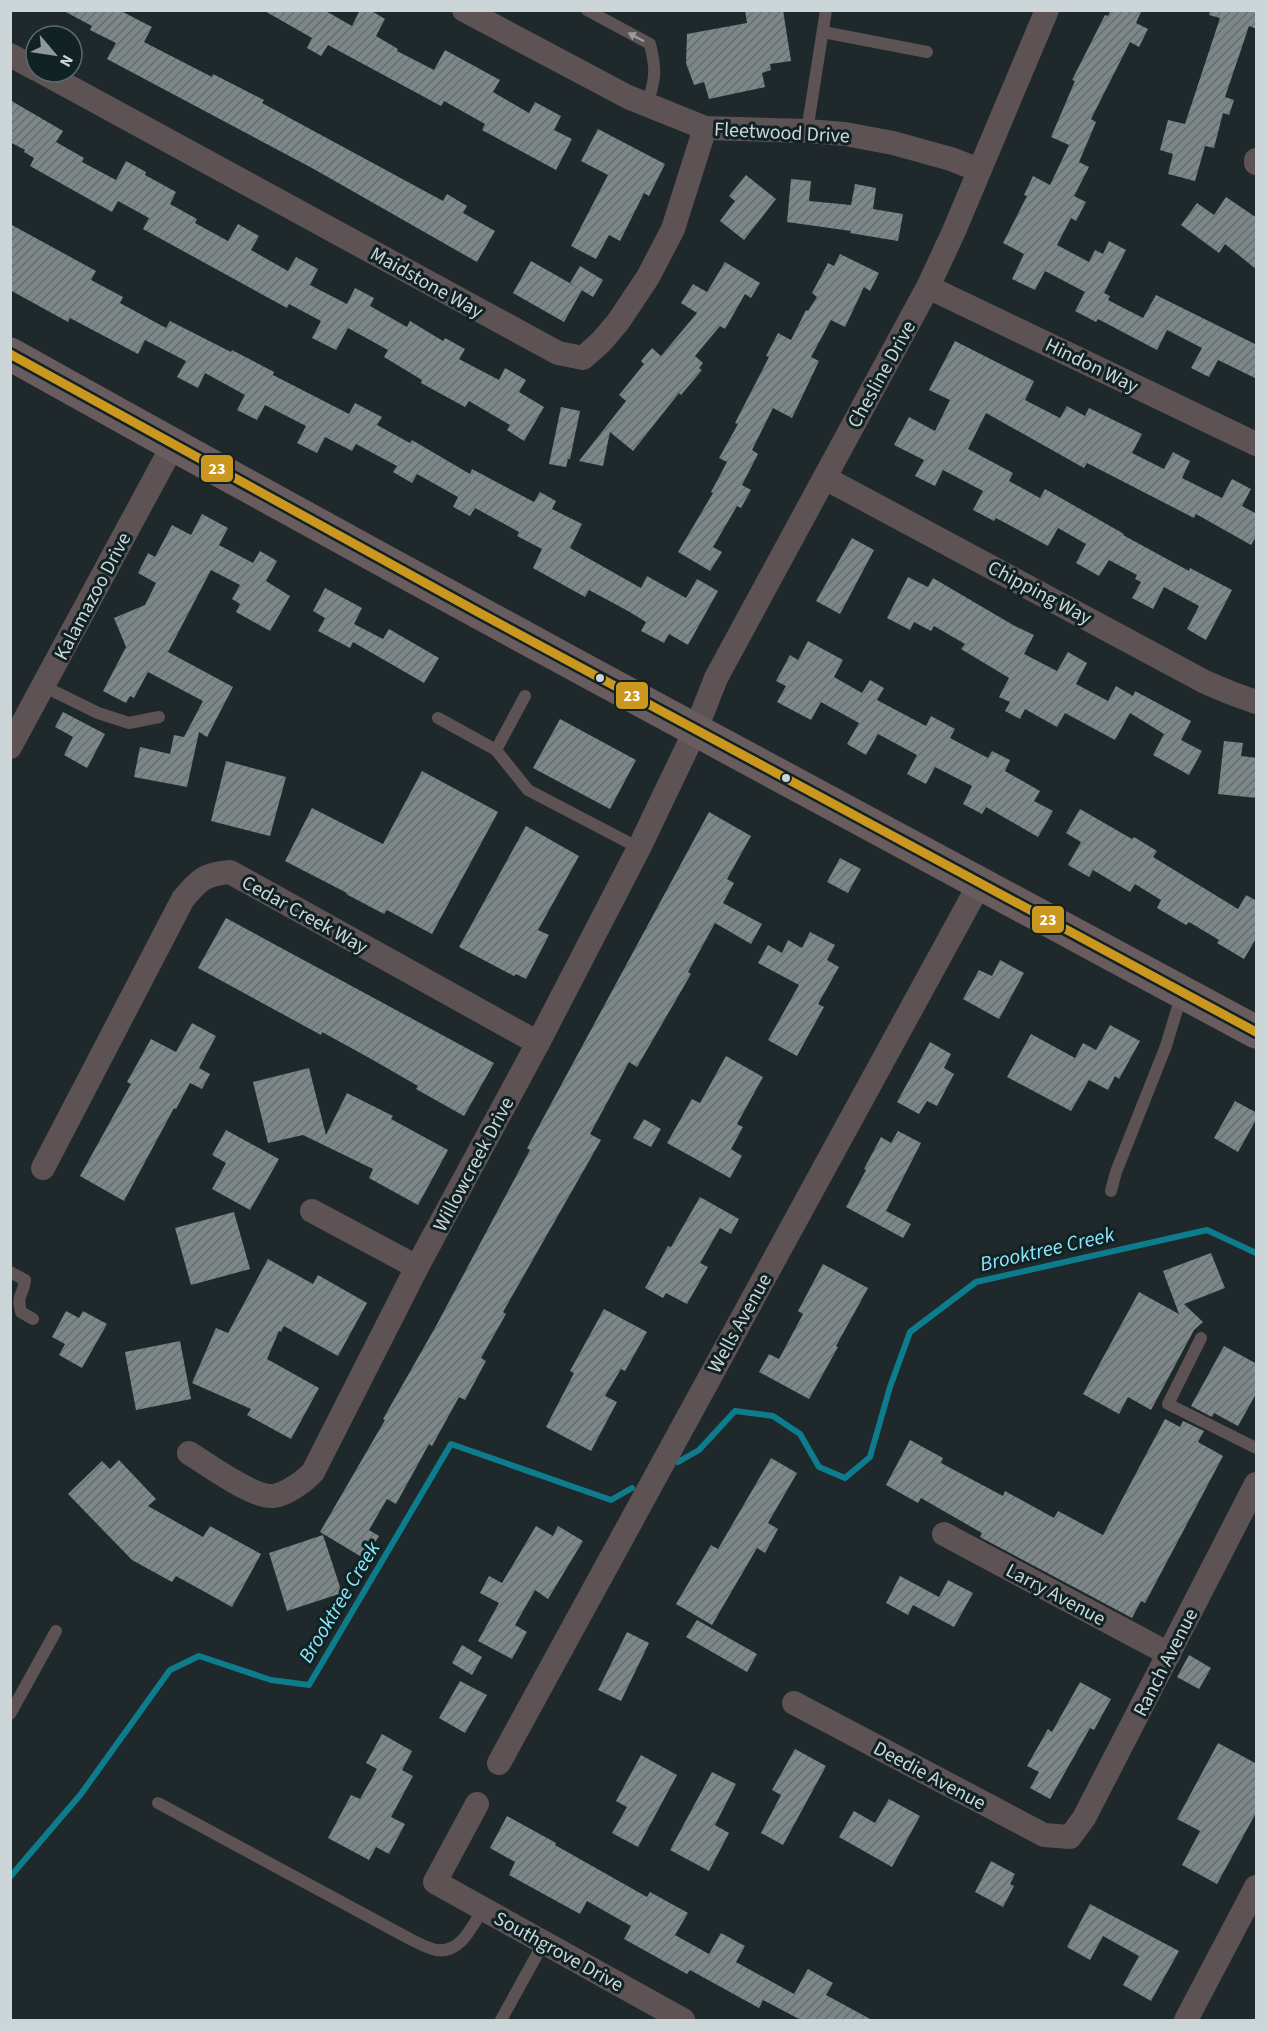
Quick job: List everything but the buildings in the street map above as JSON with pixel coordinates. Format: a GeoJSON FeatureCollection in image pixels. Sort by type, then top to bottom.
{"type":"FeatureCollection","features":[{"type":"Feature","properties":{"kind":"main road"},"geometry":{"type":"LineString","coordinates":[[10,354],[173,445],[1257,1032]]}},
{"type":"Feature","properties":{"kind":"street","name":"Chesline Drive"},"geometry":{"type":"LineString","coordinates":[[696,729],[716,678],[928,287],[1047,10]]}},
{"type":"Feature","properties":{"kind":"street","name":"Fleetwood Drive"},"geometry":{"type":"LineString","coordinates":[[477,14],[647,106],[705,128],[807,131],[845,135],[893,143],[951,159],[979,170]]}},
{"type":"Feature","properties":{"kind":"street"},"geometry":{"type":"LineString","coordinates":[[10,55],[24,63]]}},
{"type":"Feature","properties":{"kind":"street","name":"Maidstone Way"},"geometry":{"type":"LineString","coordinates":[[64,84],[558,353],[583,358],[618,322],[648,277],[674,229],[705,128]]}},
{"type":"Feature","properties":{"kind":"street","name":"Hindon Way"},"geometry":{"type":"LineString","coordinates":[[928,287],[1257,444]]}},
{"type":"Feature","properties":{"kind":"street","name":"Kalamazoo Drive"},"geometry":{"type":"LineString","coordinates":[[10,747],[173,445]]}},
{"type":"Feature","properties":{"kind":"street","name":"Chipping Way"},"geometry":{"type":"LineString","coordinates":[[825,478],[1205,682],[1257,702]]}},
{"type":"Feature","properties":{"kind":"street","name":"Willowcreek Drive"},"geometry":{"type":"LineString","coordinates":[[189,1454],[252,1492],[273,1496],[302,1484],[313,1472],[417,1267],[538,1043],[639,848],[696,729]]}},
{"type":"Feature","properties":{"kind":"street","name":"Cedar Creek Way"},"geometry":{"type":"LineString","coordinates":[[43,1168],[183,899],[198,880],[213,873],[230,872],[538,1043]]}},
{"type":"Feature","properties":{"kind":"street","name":"Wells Avenue"},"geometry":{"type":"LineString","coordinates":[[499,1763],[980,883]]}},
{"type":"Feature","properties":{"kind":"street"},"geometry":{"type":"LineString","coordinates":[[312,1211],[417,1267]]}},
{"type":"Feature","properties":{"kind":"street","name":"Ranch Avenue"},"geometry":{"type":"LineString","coordinates":[[1070,1837],[1084,1818],[1257,1484]]}},
{"type":"Feature","properties":{"kind":"street","name":"Larry Avenue"},"geometry":{"type":"LineString","coordinates":[[944,1534],[1169,1654]]}},
{"type":"Feature","properties":{"kind":"street","name":"Deedie Avenue"},"geometry":{"type":"LineString","coordinates":[[794,1703],[1044,1835],[1070,1837]]}},
{"type":"Feature","properties":{"kind":"street","name":"Southgrove Drive"},"geometry":{"type":"LineString","coordinates":[[477,1804],[435,1882],[683,2020]]}},
{"type":"Feature","properties":{"kind":"street"},"geometry":{"type":"LineString","coordinates":[[1186,2020],[1257,1887]]}},
{"type":"Feature","properties":{"kind":"lane"},"geometry":{"type":"LineString","coordinates":[[587,10],[650,44],[656,67],[647,106]]}},
{"type":"Feature","properties":{"kind":"lane"},"geometry":{"type":"LineString","coordinates":[[807,131],[826,10]]}},
{"type":"Feature","properties":{"kind":"lane"},"geometry":{"type":"LineString","coordinates":[[823,33],[927,51]]}},
{"type":"Feature","properties":{"kind":"lane"},"geometry":{"type":"LineString","coordinates":[[43,686],[98,712],[129,723],[159,717]]}},
{"type":"Feature","properties":{"kind":"lane"},"geometry":{"type":"LineString","coordinates":[[496,750],[525,696]]}},
{"type":"Feature","properties":{"kind":"lane"},"geometry":{"type":"LineString","coordinates":[[438,718],[496,750],[528,790],[639,848]]}},
{"type":"Feature","properties":{"kind":"lane"},"geometry":{"type":"LineString","coordinates":[[1111,1191],[1116,1172],[1166,1046],[1182,992]]}},
{"type":"Feature","properties":{"kind":"lane"},"geometry":{"type":"LineString","coordinates":[[10,1272],[26,1280],[18,1300],[21,1312],[33,1319]]}},
{"type":"Feature","properties":{"kind":"lane"},"geometry":{"type":"LineString","coordinates":[[1201,1338],[1168,1404],[1257,1448]]}},
{"type":"Feature","properties":{"kind":"lane"},"geometry":{"type":"LineString","coordinates":[[10,1714],[56,1631]]}},
{"type":"Feature","properties":{"kind":"lane"},"geometry":{"type":"LineString","coordinates":[[158,1803],[410,1939],[435,1950],[449,1950],[461,1942],[483,1909]]}},
{"type":"Feature","properties":{"kind":"lane"},"geometry":{"type":"LineString","coordinates":[[501,2020],[544,1942]]}},
{"type":"Feature","properties":{"kind":"waterway","name":"Brooktree Creek"},"geometry":{"type":"LineString","coordinates":[[678,1462],[699,1450],[735,1411],[773,1416],[800,1434],[819,1467],[845,1478],[870,1457],[890,1387],[910,1332],[976,1282],[1207,1230],[1256,1253]]}},
{"type":"Feature","properties":{"kind":"waterway","name":"Brooktree Creek"},"geometry":{"type":"LineString","coordinates":[[10,1877],[81,1794],[170,1670],[199,1656],[271,1680],[309,1685],[451,1444],[611,1500],[632,1488]]}},
{"type":"Feature","properties":{"kind":"transit line","name":"23"},"geometry":{"type":"LineString","coordinates":[[10,354],[476,611],[1256,1032]]}}]}
